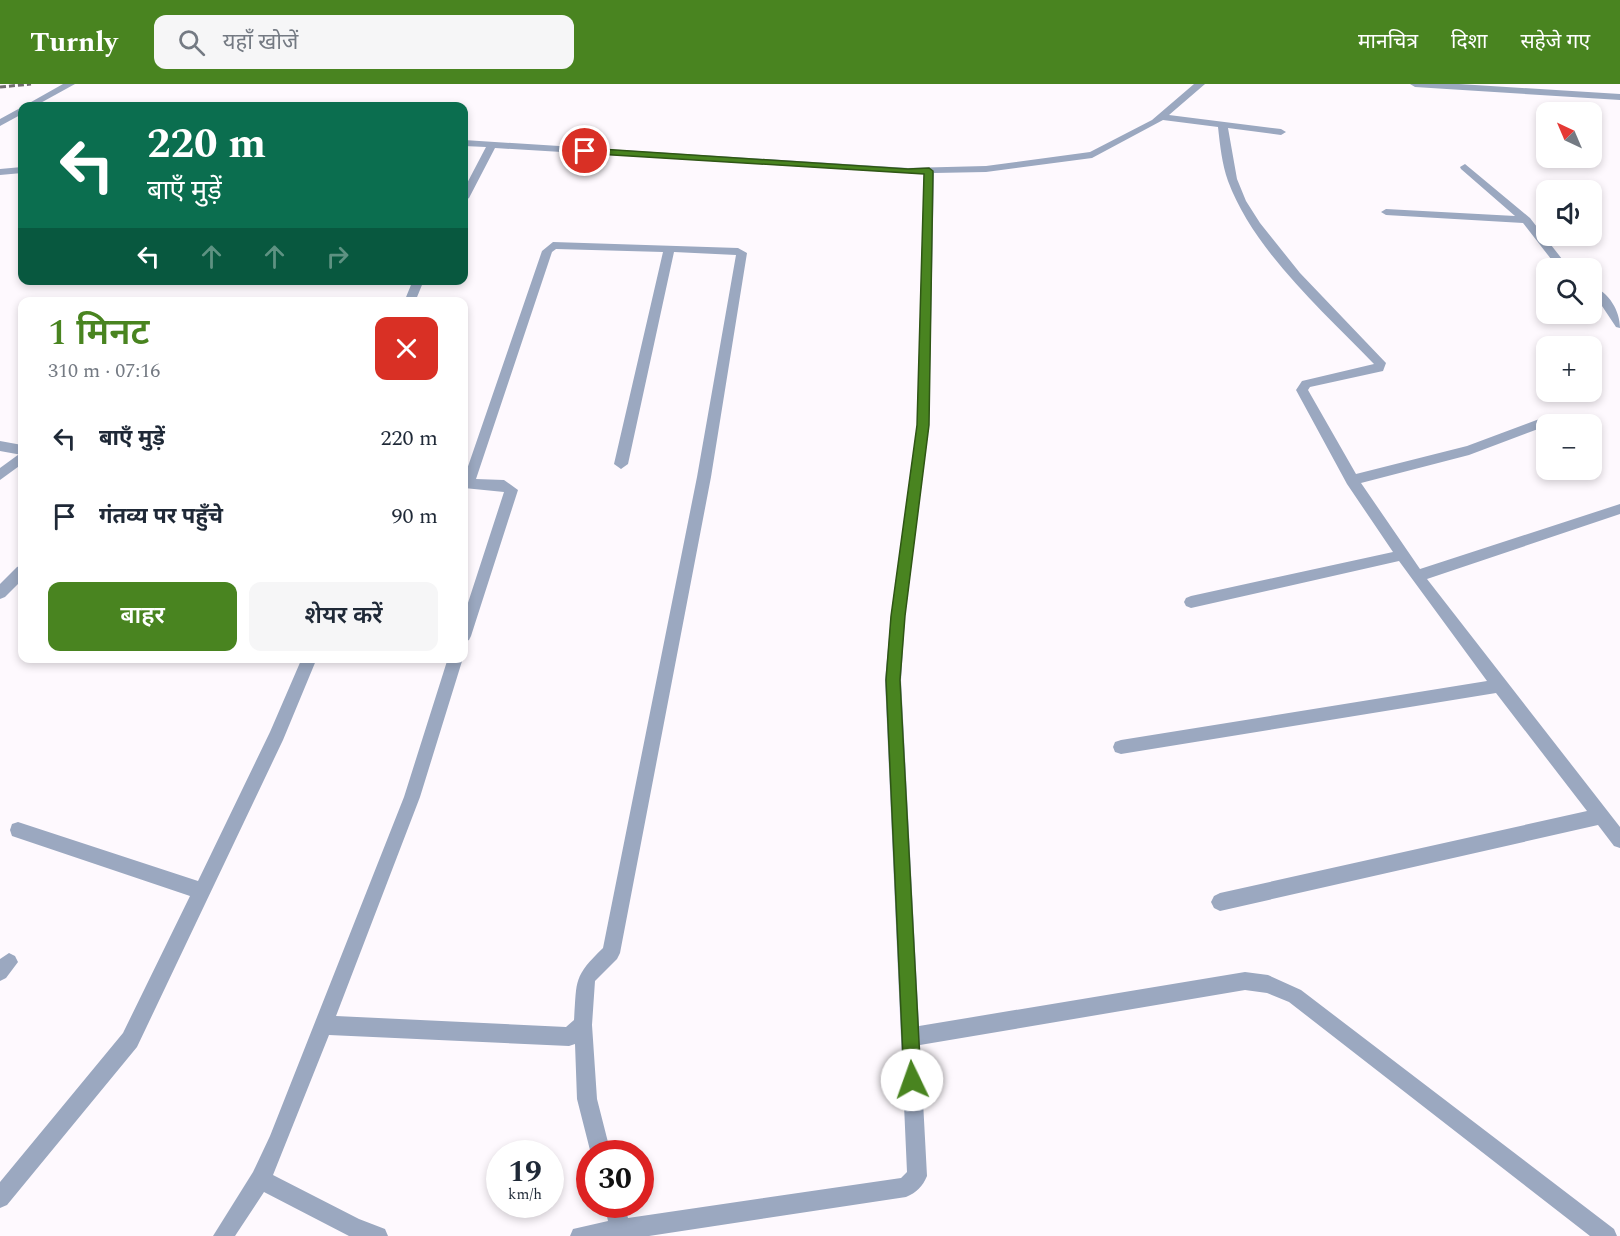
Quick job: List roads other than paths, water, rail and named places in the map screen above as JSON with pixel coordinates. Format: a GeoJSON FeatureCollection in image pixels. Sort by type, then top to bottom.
{"type":"FeatureCollection","features":[{"type":"Feature","properties":{"kind":"street"},"geometry":{"type":"LineString","coordinates":[[37,102],[70,84]]}},
{"type":"Feature","properties":{"kind":"street"},"geometry":{"type":"LineString","coordinates":[[468,143],[908,171],[986,169],[1092,155],[1161,117],[1200,84]]}},
{"type":"Feature","properties":{"kind":"street"},"geometry":{"type":"LineString","coordinates":[[1415,84],[1620,96]]}},
{"type":"Feature","properties":{"kind":"street"},"geometry":{"type":"LineString","coordinates":[[0,123],[18,112]]}},
{"type":"Feature","properties":{"kind":"street"},"geometry":{"type":"LineString","coordinates":[[1161,117],[1281,132]]}},
{"type":"Feature","properties":{"kind":"street"},"geometry":{"type":"LineString","coordinates":[[1222,124],[1232,180],[1248,213],[1279,254],[1380,363],[1379,368],[1306,384],[1302,390],[1352,480],[1403,555],[1499,686],[1620,840]]}},
{"type":"Feature","properties":{"kind":"street"},"geometry":{"type":"LineString","coordinates":[[468,190],[492,145]]}},
{"type":"Feature","properties":{"kind":"street"},"geometry":{"type":"LineString","coordinates":[[1465,167],[1526,220],[1556,258]]}},
{"type":"Feature","properties":{"kind":"street"},"geometry":{"type":"LineString","coordinates":[[0,172],[18,171]]}},
{"type":"Feature","properties":{"kind":"street"},"geometry":{"type":"LineString","coordinates":[[580,1236],[622,1234],[906,1187],[917,1176],[893,680],[898,616],[923,425],[929,171]]}},
{"type":"Feature","properties":{"kind":"street"},"geometry":{"type":"LineString","coordinates":[[1386,212],[1526,220]]}},
{"type":"Feature","properties":{"kind":"street"},"geometry":{"type":"LineString","coordinates":[[468,477],[548,250],[553,245],[669,248],[742,253],[706,465],[611,952],[589,974],[586,981],[583,1025],[587,1099],[597,1140]]}},
{"type":"Feature","properties":{"kind":"street"},"geometry":{"type":"LineString","coordinates":[[621,464],[669,248]]}},
{"type":"Feature","properties":{"kind":"street"},"geometry":{"type":"LineString","coordinates":[[1602,298],[1620,324]]}},
{"type":"Feature","properties":{"kind":"street"},"geometry":{"type":"LineString","coordinates":[[1352,480],[1469,450],[1536,425]]}},
{"type":"Feature","properties":{"kind":"street"},"geometry":{"type":"LineString","coordinates":[[0,446],[18,449]]}},
{"type":"Feature","properties":{"kind":"street"},"geometry":{"type":"LineString","coordinates":[[0,475],[18,460]]}},
{"type":"Feature","properties":{"kind":"street"},"geometry":{"type":"LineString","coordinates":[[468,483],[504,485],[511,490],[468,624]]}},
{"type":"Feature","properties":{"kind":"street"},"geometry":{"type":"LineString","coordinates":[[1418,576],[1620,509]]}},
{"type":"Feature","properties":{"kind":"street"},"geometry":{"type":"LineString","coordinates":[[1191,602],[1403,555]]}},
{"type":"Feature","properties":{"kind":"street"},"geometry":{"type":"LineString","coordinates":[[0,592],[18,575]]}},
{"type":"Feature","properties":{"kind":"street"},"geometry":{"type":"LineString","coordinates":[[0,1198],[130,1040],[277,735],[308,663]]}},
{"type":"Feature","properties":{"kind":"street"},"geometry":{"type":"LineString","coordinates":[[223,1236],[260,1179],[278,1141],[412,796],[454,663]]}},
{"type":"Feature","properties":{"kind":"street"},"geometry":{"type":"LineString","coordinates":[[1120,747],[1499,686]]}},
{"type":"Feature","properties":{"kind":"street"},"geometry":{"type":"LineString","coordinates":[[1220,902],[1601,816]]}},
{"type":"Feature","properties":{"kind":"street"},"geometry":{"type":"LineString","coordinates":[[18,830],[201,891]]}},
{"type":"Feature","properties":{"kind":"street"},"geometry":{"type":"LineString","coordinates":[[910,1038],[1245,981],[1268,984],[1295,996],[1607,1236]]}},
{"type":"Feature","properties":{"kind":"street"},"geometry":{"type":"LineString","coordinates":[[323,1025],[569,1037],[583,1025]]}},
{"type":"Feature","properties":{"kind":"street"},"geometry":{"type":"LineString","coordinates":[[260,1179],[352,1232],[378,1236]]}},
{"type":"Feature","properties":{"kind":"street"},"geometry":{"type":"LineString","coordinates":[[618,1218],[622,1234]]}},
{"type":"Feature","properties":{"kind":"railway"},"geometry":{"type":"LineString","coordinates":[[0,87],[31,84]]}}]}
